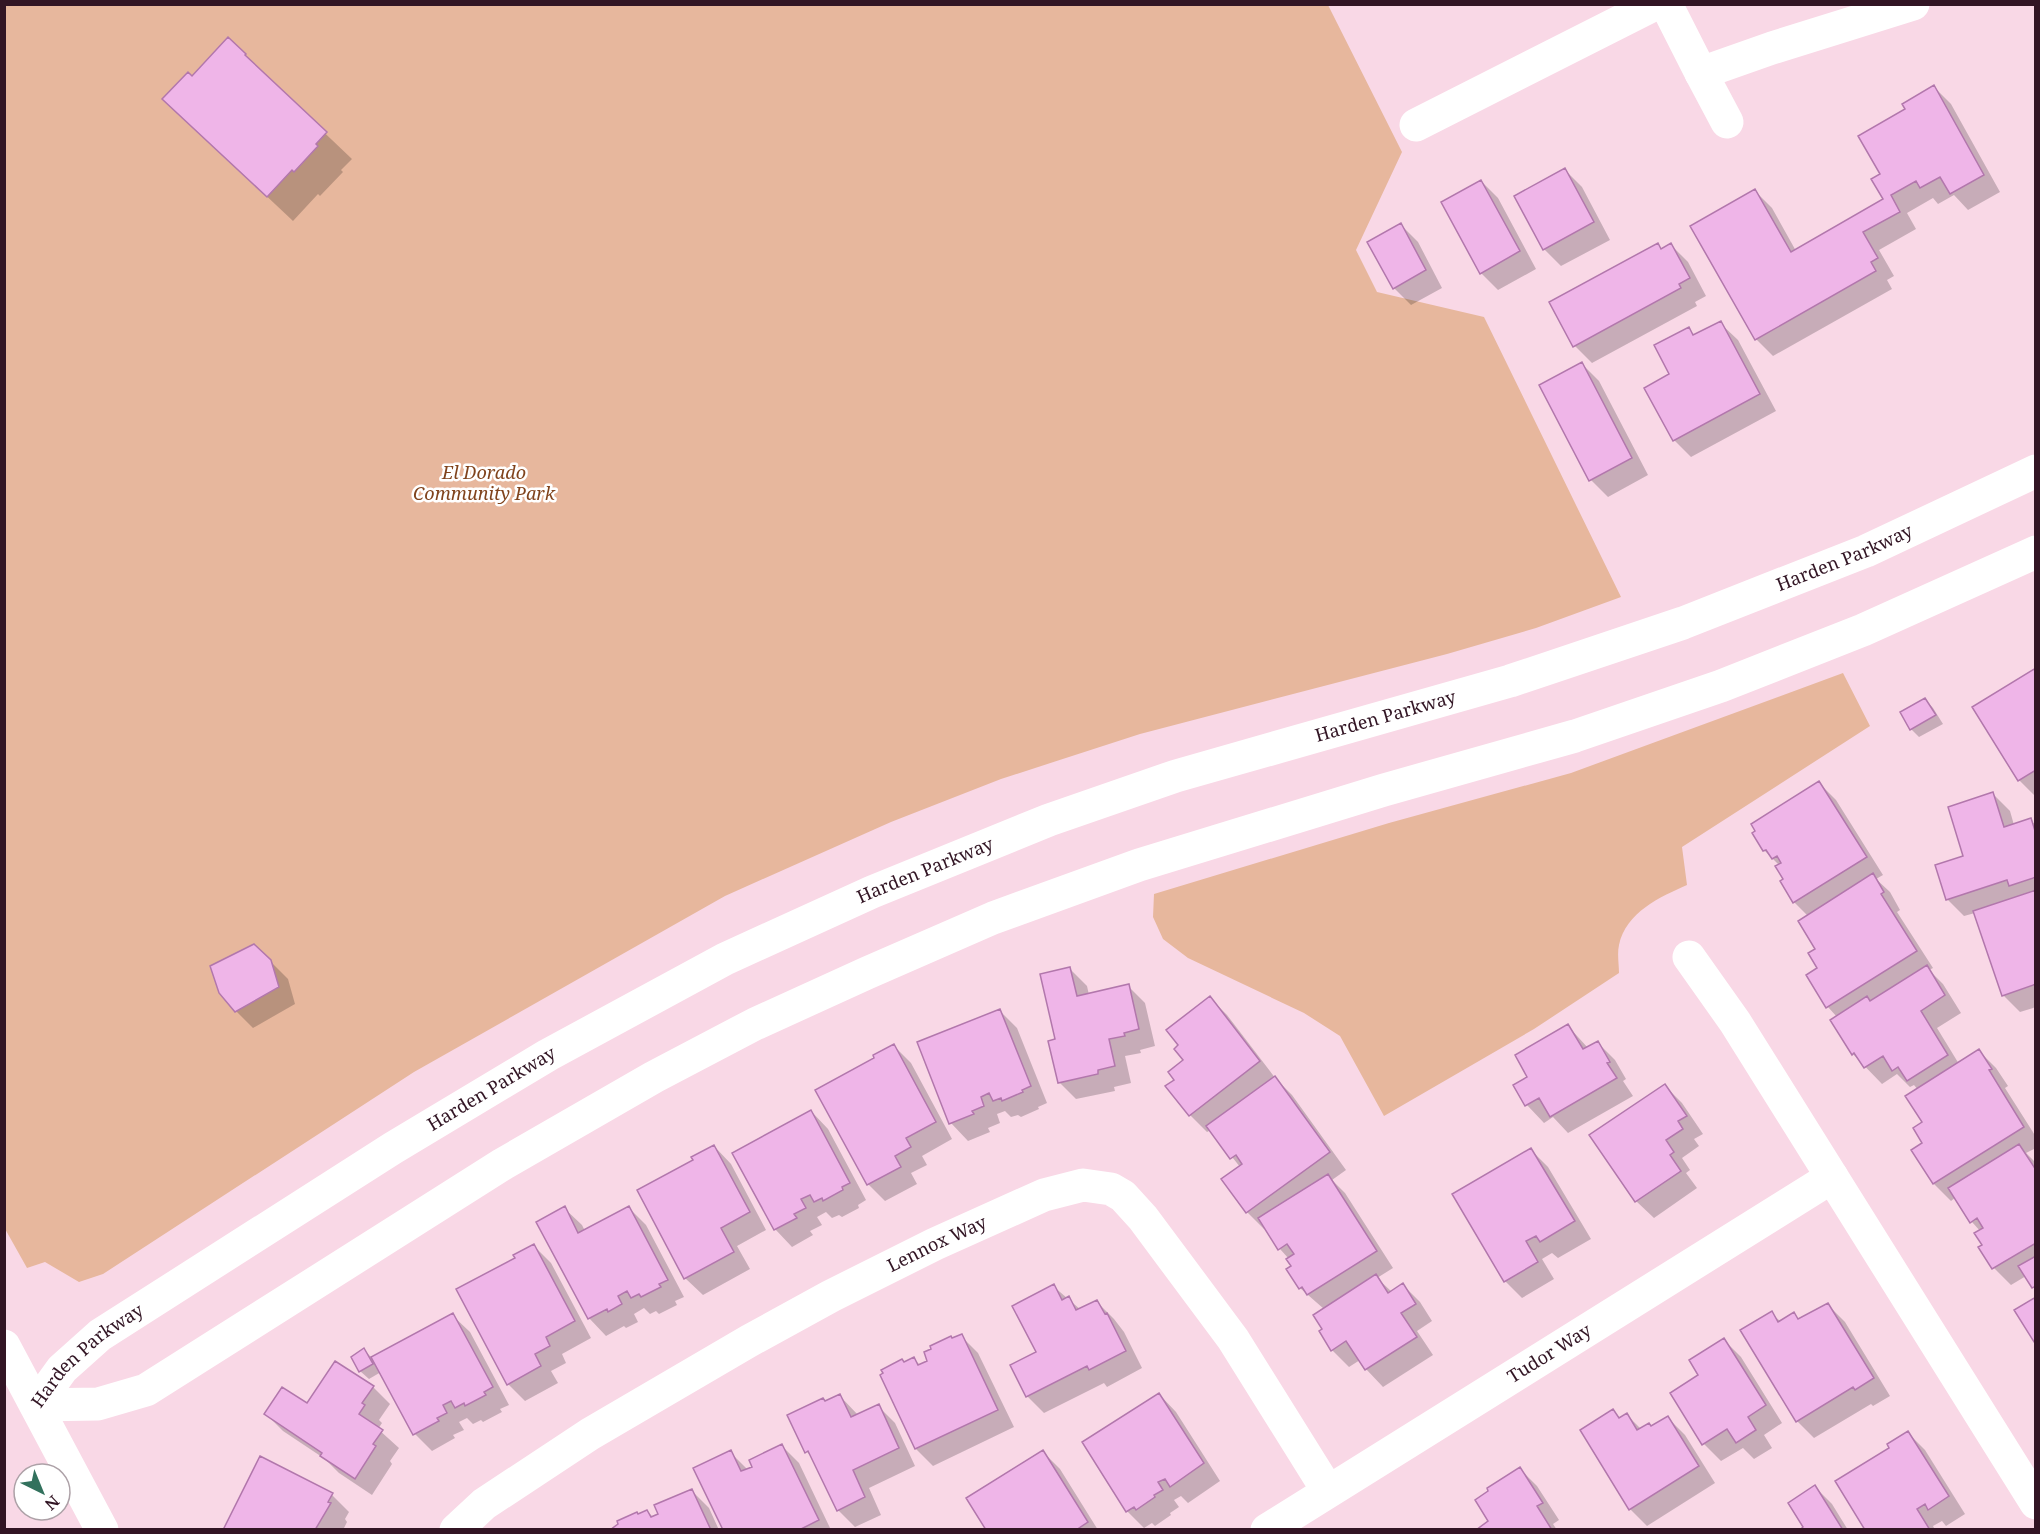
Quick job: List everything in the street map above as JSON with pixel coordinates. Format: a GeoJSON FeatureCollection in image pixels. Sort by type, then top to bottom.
{"type":"FeatureCollection","features":[{"type":"Feature","properties":{"kind":"street"},"geometry":{"type":"LineString","coordinates":[[1416,125],[1655,4]]}},
{"type":"Feature","properties":{"kind":"street"},"geometry":{"type":"LineString","coordinates":[[1666,4],[1727,122]]}},
{"type":"Feature","properties":{"kind":"street"},"geometry":{"type":"LineString","coordinates":[[1701,73],[1772,48],[1914,4]]}},
{"type":"Feature","properties":{"kind":"street","name":"Harden Parkway"},"geometry":{"type":"LineString","coordinates":[[36,1405],[62,1369],[100,1335],[403,1142],[548,1055],[725,959],[872,892],[1081,809],[1176,776],[1510,681],[1683,623],[1866,551],[2036,471]]}},
{"type":"Feature","properties":{"kind":"street","name":"Harden Parkway"},"geometry":{"type":"LineString","coordinates":[[36,1405],[98,1404],[146,1390],[503,1164],[654,1077],[766,1020],[993,918],[1139,865],[1384,790],[1575,736],[1721,686],[1863,630],[2036,552]]}},
{"type":"Feature","properties":{"kind":"street"},"geometry":{"type":"LineString","coordinates":[[1689,957],[1735,1022],[2036,1503]]}},
{"type":"Feature","properties":{"kind":"street","name":"Tudor Way"},"geometry":{"type":"LineString","coordinates":[[1267,1530],[1832,1177]]}},
{"type":"Feature","properties":{"kind":"street","name":"Lennox Way"},"geometry":{"type":"LineString","coordinates":[[456,1530],[484,1504],[590,1434],[749,1341],[831,1296],[935,1244],[1044,1195],[1083,1185],[1112,1189],[1123,1196],[1143,1218],[1233,1339],[1328,1491]]}},
{"type":"Feature","properties":{"kind":"street"},"geometry":{"type":"LineString","coordinates":[[4,1346],[102,1530]]}},
{"type":"Feature","properties":{"kind":"green space","name":"El Dorado Community Park"},"geometry":{"type":"Polygon","coordinates":[[[4,5],[1328,5],[1402,152],[1356,250],[1377,292],[1484,317],[1621,597],[1536,628],[1447,654],[1140,734],[1001,779],[891,822],[725,896],[414,1072],[103,1274],[79,1282],[45,1262],[27,1268],[4,1227],[4,5]]]}},
{"type":"Feature","properties":{"kind":"green space"},"geometry":{"type":"Polygon","coordinates":[[[1843,673],[1870,726],[1682,847],[1687,885],[1655,901],[1629,923],[1619,945],[1619,973],[1534,1029],[1384,1116],[1340,1036],[1304,1013],[1188,958],[1163,939],[1153,917],[1154,894],[1389,823],[1571,773],[1843,673]]]}},
{"type":"Feature","properties":{"kind":"building"},"geometry":{"type":"Polygon","coordinates":[[[228,37],[327,132],[316,144],[318,146],[294,172],[292,170],[267,197],[162,99],[188,72],[192,76],[228,37]]]}},
{"type":"Feature","properties":{"kind":"building"},"geometry":{"type":"Polygon","coordinates":[[[1934,85],[1984,175],[1950,194],[1940,177],[1920,188],[1916,181],[1891,195],[1900,212],[1863,232],[1878,258],[1871,262],[1876,271],[1755,340],[1690,226],[1755,189],[1791,252],[1883,199],[1871,179],[1880,174],[1858,136],[1905,109],[1902,104],[1934,85]]]}},
{"type":"Feature","properties":{"kind":"building"},"geometry":{"type":"Polygon","coordinates":[[[1565,168],[1594,222],[1543,250],[1514,196],[1565,168]]]}},
{"type":"Feature","properties":{"kind":"building"},"geometry":{"type":"Polygon","coordinates":[[[1481,180],[1520,251],[1480,274],[1441,202],[1481,180]]]}},
{"type":"Feature","properties":{"kind":"building"},"geometry":{"type":"Polygon","coordinates":[[[1401,223],[1426,270],[1393,289],[1367,242],[1401,223]]]}},
{"type":"Feature","properties":{"kind":"building"},"geometry":{"type":"Polygon","coordinates":[[[1658,243],[1661,249],[1671,243],[1690,278],[1679,284],[1681,288],[1573,347],[1549,302],[1658,243]]]}},
{"type":"Feature","properties":{"kind":"building"},"geometry":{"type":"Polygon","coordinates":[[[1721,321],[1760,394],[1673,441],[1644,388],[1669,374],[1654,345],[1689,327],[1693,335],[1721,321]]]}},
{"type":"Feature","properties":{"kind":"building"},"geometry":{"type":"Polygon","coordinates":[[[1582,362],[1632,458],[1589,481],[1539,385],[1582,362]]]}},
{"type":"Feature","properties":{"kind":"building"},"geometry":{"type":"Polygon","coordinates":[[[2036,668],[2036,770],[2018,781],[1972,707],[2036,668]]]}},
{"type":"Feature","properties":{"kind":"building"},"geometry":{"type":"Polygon","coordinates":[[[1925,698],[1936,715],[1910,730],[1900,712],[1925,698]]]}},
{"type":"Feature","properties":{"kind":"building"},"geometry":{"type":"Polygon","coordinates":[[[1819,781],[1867,857],[1793,903],[1780,881],[1783,879],[1775,866],[1781,863],[1777,856],[1772,859],[1766,850],[1763,851],[1752,833],[1755,831],[1751,824],[1819,781]]]}},
{"type":"Feature","properties":{"kind":"building"},"geometry":{"type":"Polygon","coordinates":[[[1993,792],[2004,827],[2031,818],[2036,834],[2036,877],[2009,886],[2007,880],[1946,900],[1935,865],[1963,856],[1948,807],[1993,792]]]}},
{"type":"Feature","properties":{"kind":"building"},"geometry":{"type":"Polygon","coordinates":[[[1873,873],[1884,892],[1881,894],[1917,951],[1826,1008],[1806,975],[1817,968],[1808,953],[1815,949],[1798,921],[1873,873]]]}},
{"type":"Feature","properties":{"kind":"building"},"geometry":{"type":"Polygon","coordinates":[[[2036,890],[2036,984],[2002,996],[1973,911],[2036,890]]]}},
{"type":"Feature","properties":{"kind":"building"},"geometry":{"type":"Polygon","coordinates":[[[254,944],[271,960],[279,987],[235,1012],[219,993],[210,966],[254,944]]]}},
{"type":"Feature","properties":{"kind":"building"},"geometry":{"type":"Polygon","coordinates":[[[1927,965],[1945,995],[1921,1011],[1948,1055],[1907,1081],[1898,1067],[1892,1071],[1883,1056],[1864,1068],[1854,1053],[1852,1055],[1830,1020],[1867,996],[1870,1001],[1927,965]]]}},
{"type":"Feature","properties":{"kind":"building"},"geometry":{"type":"Polygon","coordinates":[[[1070,967],[1077,996],[1129,984],[1139,1029],[1124,1033],[1125,1036],[1109,1039],[1115,1066],[1098,1070],[1098,1074],[1058,1083],[1048,1041],[1055,1039],[1040,974],[1070,967]]]}},
{"type":"Feature","properties":{"kind":"building"},"geometry":{"type":"Polygon","coordinates":[[[1210,996],[1260,1061],[1189,1116],[1165,1086],[1174,1080],[1168,1072],[1183,1060],[1174,1049],[1178,1045],[1166,1030],[1210,996]]]}},
{"type":"Feature","properties":{"kind":"building"},"geometry":{"type":"Polygon","coordinates":[[[1000,1009],[1031,1086],[1002,1101],[1001,1098],[993,1101],[989,1093],[981,1097],[984,1106],[972,1111],[974,1114],[949,1124],[917,1042],[1000,1009]]]}},
{"type":"Feature","properties":{"kind":"building"},"geometry":{"type":"Polygon","coordinates":[[[1568,1024],[1583,1049],[1598,1041],[1610,1062],[1607,1063],[1617,1078],[1550,1117],[1539,1098],[1525,1106],[1513,1085],[1527,1077],[1515,1055],[1568,1024]]]}},
{"type":"Feature","properties":{"kind":"building"},"geometry":{"type":"Polygon","coordinates":[[[894,1044],[936,1122],[906,1138],[911,1147],[895,1156],[901,1167],[867,1185],[815,1090],[874,1058],[873,1055],[894,1044]]]}},
{"type":"Feature","properties":{"kind":"building"},"geometry":{"type":"Polygon","coordinates":[[[1979,1049],[1992,1069],[1989,1070],[2024,1127],[1933,1184],[1911,1150],[1922,1143],[1913,1128],[1922,1122],[1905,1096],[1979,1049]]]}},
{"type":"Feature","properties":{"kind":"building"},"geometry":{"type":"Polygon","coordinates":[[[1275,1076],[1330,1152],[1246,1213],[1221,1179],[1242,1164],[1236,1155],[1230,1159],[1206,1126],[1275,1076]]]}},
{"type":"Feature","properties":{"kind":"building"},"geometry":{"type":"Polygon","coordinates":[[[1665,1084],[1687,1116],[1678,1121],[1683,1129],[1666,1140],[1674,1152],[1670,1155],[1681,1171],[1635,1202],[1589,1135],[1665,1084]]]}},
{"type":"Feature","properties":{"kind":"building"},"geometry":{"type":"Polygon","coordinates":[[[811,1110],[850,1183],[842,1187],[843,1190],[823,1201],[822,1198],[814,1202],[810,1195],[801,1199],[806,1208],[794,1214],[797,1218],[774,1230],[732,1153],[811,1110]]]}},
{"type":"Feature","properties":{"kind":"building"},"geometry":{"type":"Polygon","coordinates":[[[2019,1144],[2036,1170],[2036,1243],[1992,1269],[1978,1247],[1982,1245],[1974,1233],[1983,1228],[1977,1218],[1970,1223],[1948,1188],[2019,1144]]]}},
{"type":"Feature","properties":{"kind":"building"},"geometry":{"type":"Polygon","coordinates":[[[714,1145],[750,1212],[721,1228],[734,1252],[684,1279],[637,1190],[693,1160],[691,1157],[714,1145]]]}},
{"type":"Feature","properties":{"kind":"building"},"geometry":{"type":"Polygon","coordinates":[[[1531,1148],[1575,1221],[1540,1242],[1536,1236],[1526,1241],[1538,1262],[1504,1282],[1452,1194],[1531,1148]]]}},
{"type":"Feature","properties":{"kind":"building"},"geometry":{"type":"Polygon","coordinates":[[[1328,1174],[1377,1251],[1307,1295],[1302,1287],[1299,1289],[1286,1269],[1291,1266],[1286,1259],[1294,1254],[1287,1244],[1278,1250],[1258,1218],[1328,1174]]]}},
{"type":"Feature","properties":{"kind":"building"},"geometry":{"type":"Polygon","coordinates":[[[565,1206],[578,1233],[629,1206],[668,1280],[659,1284],[661,1287],[641,1297],[639,1294],[631,1298],[627,1291],[618,1296],[622,1304],[588,1319],[536,1222],[565,1206]]]}},
{"type":"Feature","properties":{"kind":"building"},"geometry":{"type":"Polygon","coordinates":[[[534,1244],[575,1321],[546,1337],[550,1346],[535,1354],[541,1366],[507,1385],[456,1289],[515,1258],[513,1255],[534,1244]]]}},
{"type":"Feature","properties":{"kind":"building"},"geometry":{"type":"Polygon","coordinates":[[[2036,1256],[2036,1286],[2032,1288],[2018,1266],[2036,1256]]]}},
{"type":"Feature","properties":{"kind":"building"},"geometry":{"type":"Polygon","coordinates":[[[1376,1274],[1388,1293],[1403,1283],[1416,1304],[1401,1313],[1417,1337],[1365,1370],[1346,1341],[1331,1351],[1313,1315],[1376,1274]]]}},
{"type":"Feature","properties":{"kind":"building"},"geometry":{"type":"Polygon","coordinates":[[[1054,1284],[1062,1300],[1069,1296],[1076,1310],[1097,1300],[1105,1314],[1107,1313],[1126,1351],[1089,1370],[1087,1366],[1026,1397],[1010,1365],[1036,1352],[1012,1306],[1054,1284]]]}},
{"type":"Feature","properties":{"kind":"building"},"geometry":{"type":"Polygon","coordinates":[[[2036,1297],[2036,1345],[2014,1310],[2036,1297]]]}},
{"type":"Feature","properties":{"kind":"building"},"geometry":{"type":"Polygon","coordinates":[[[1828,1303],[1874,1378],[1855,1390],[1853,1387],[1796,1422],[1740,1330],[1772,1311],[1778,1322],[1794,1312],[1798,1319],[1828,1303]]]}},
{"type":"Feature","properties":{"kind":"building"},"geometry":{"type":"Polygon","coordinates":[[[453,1313],[493,1387],[484,1392],[486,1395],[465,1406],[464,1403],[455,1408],[451,1401],[443,1405],[447,1413],[437,1418],[439,1421],[413,1435],[371,1357],[453,1313]]]}},
{"type":"Feature","properties":{"kind":"building"},"geometry":{"type":"Polygon","coordinates":[[[962,1334],[998,1410],[915,1449],[880,1375],[883,1373],[881,1370],[902,1359],[904,1362],[914,1357],[918,1365],[927,1361],[924,1352],[931,1349],[930,1346],[951,1336],[952,1338],[962,1334]]]}},
{"type":"Feature","properties":{"kind":"building"},"geometry":{"type":"Polygon","coordinates":[[[1724,1338],[1766,1405],[1748,1417],[1756,1430],[1736,1443],[1727,1429],[1702,1445],[1670,1393],[1698,1375],[1689,1360],[1724,1338]]]}},
{"type":"Feature","properties":{"kind":"building"},"geometry":{"type":"Polygon","coordinates":[[[364,1348],[373,1364],[359,1372],[351,1357],[364,1348]]]}},
{"type":"Feature","properties":{"kind":"building"},"geometry":{"type":"Polygon","coordinates":[[[335,1361],[374,1386],[362,1403],[365,1405],[359,1414],[383,1430],[373,1444],[376,1446],[355,1479],[320,1456],[322,1453],[264,1414],[282,1387],[307,1403],[335,1361]]]}},
{"type":"Feature","properties":{"kind":"building"},"geometry":{"type":"Polygon","coordinates":[[[1159,1393],[1204,1463],[1170,1487],[1165,1479],[1158,1482],[1163,1490],[1136,1510],[1134,1507],[1126,1512],[1082,1442],[1159,1393]]]}},
{"type":"Feature","properties":{"kind":"building"},"geometry":{"type":"Polygon","coordinates":[[[840,1394],[851,1417],[879,1404],[899,1448],[853,1470],[865,1497],[837,1511],[808,1451],[805,1453],[787,1415],[823,1398],[825,1401],[840,1394]]]}},
{"type":"Feature","properties":{"kind":"building"},"geometry":{"type":"Polygon","coordinates":[[[1613,1409],[1619,1418],[1627,1413],[1637,1430],[1649,1423],[1651,1426],[1668,1416],[1699,1466],[1629,1510],[1580,1430],[1613,1409]]]}},
{"type":"Feature","properties":{"kind":"building"},"geometry":{"type":"Polygon","coordinates":[[[1908,1431],[1949,1496],[1928,1510],[1925,1504],[1917,1509],[1930,1530],[1865,1530],[1835,1481],[1889,1448],[1887,1444],[1908,1431]]]}},
{"type":"Feature","properties":{"kind":"building"},"geometry":{"type":"Polygon","coordinates":[[[782,1444],[819,1520],[799,1530],[723,1530],[693,1468],[731,1450],[741,1471],[752,1467],[749,1460],[782,1444]]]}},
{"type":"Feature","properties":{"kind":"building"},"geometry":{"type":"Polygon","coordinates":[[[1043,1450],[1088,1522],[1076,1530],[986,1530],[966,1498],[1043,1450]]]}},
{"type":"Feature","properties":{"kind":"building"},"geometry":{"type":"Polygon","coordinates":[[[260,1456],[333,1493],[328,1502],[331,1503],[315,1530],[223,1530],[260,1456]]]}},
{"type":"Feature","properties":{"kind":"building"},"geometry":{"type":"Polygon","coordinates":[[[1520,1467],[1543,1503],[1537,1506],[1552,1530],[1476,1530],[1488,1521],[1475,1500],[1488,1491],[1487,1488],[1520,1467]]]}},
{"type":"Feature","properties":{"kind":"building"},"geometry":{"type":"Polygon","coordinates":[[[1815,1485],[1843,1530],[1800,1530],[1803,1527],[1788,1503],[1815,1485]]]}},
{"type":"Feature","properties":{"kind":"building"},"geometry":{"type":"Polygon","coordinates":[[[692,1489],[711,1530],[610,1530],[618,1524],[617,1521],[637,1512],[638,1514],[647,1510],[651,1517],[658,1514],[654,1505],[692,1489]]]}}]}
